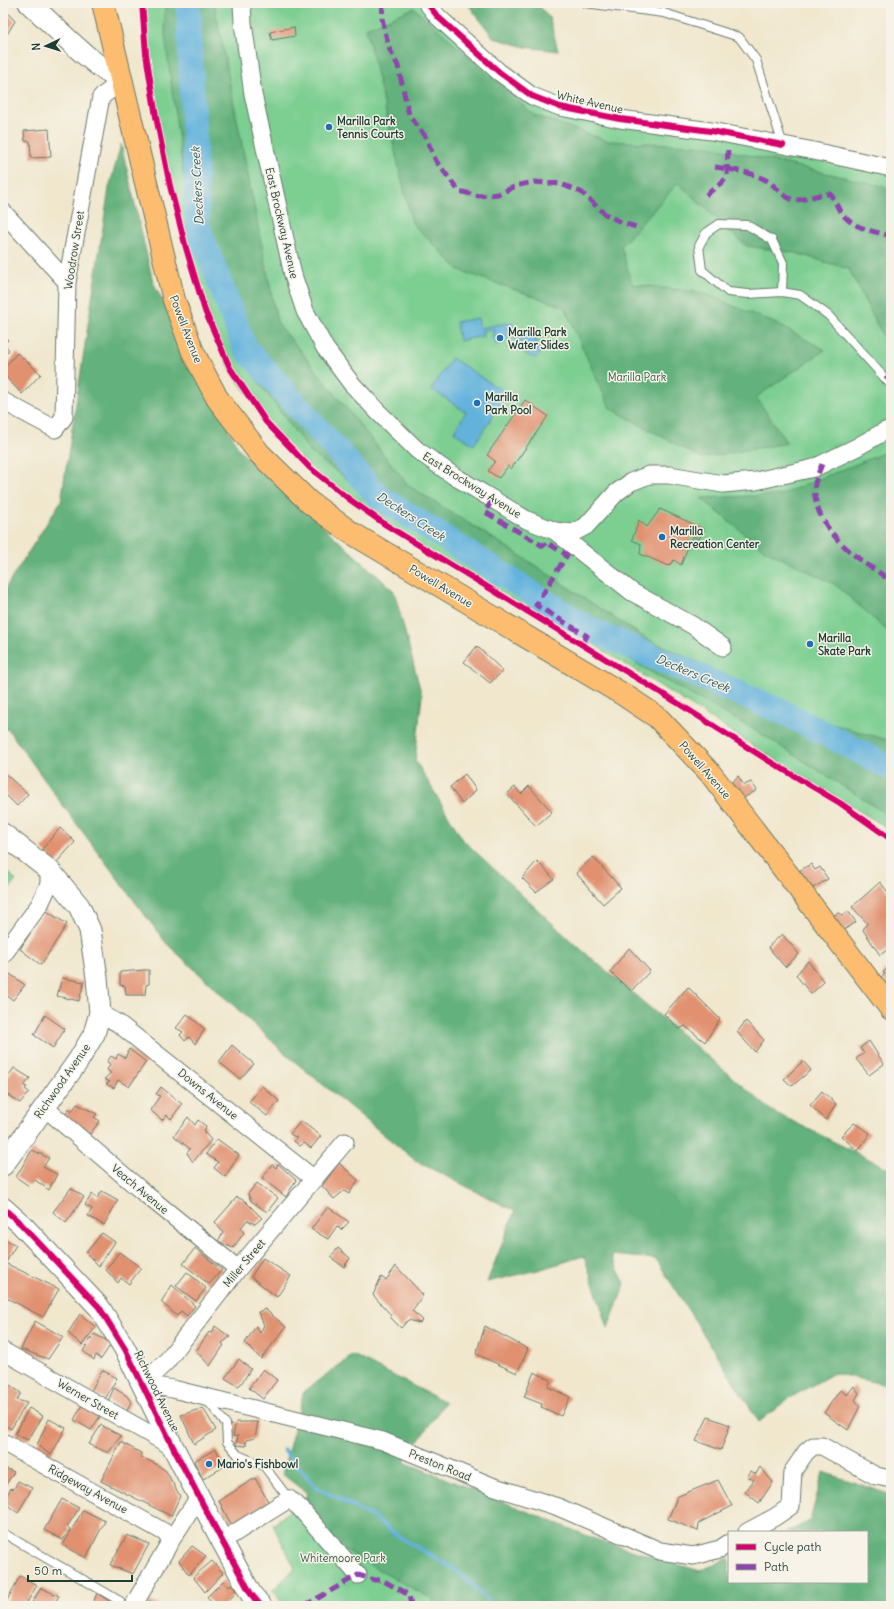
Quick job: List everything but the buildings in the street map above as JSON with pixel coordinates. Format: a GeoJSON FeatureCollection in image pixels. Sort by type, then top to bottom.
{"type":"FeatureCollection","features":[{"type":"Feature","properties":{"kind":"main road","name":"Powell Avenue"},"geometry":{"type":"LineString","coordinates":[[103,3],[174,300],[193,352],[217,398],[259,453],[309,502],[350,532],[624,695],[657,717],[710,773],[891,1009]]}},
{"type":"Feature","properties":{"kind":"street"},"geometry":{"type":"LineString","coordinates":[[29,3],[86,56],[109,74],[122,81]]}},
{"type":"Feature","properties":{"kind":"street","name":"East Brockway Avenue"},"geometry":{"type":"LineString","coordinates":[[242,3],[243,23],[253,94],[293,275],[305,311],[325,348],[357,389],[378,412],[416,450],[492,500],[527,520],[555,531],[573,533],[586,526],[616,493],[630,482],[649,475],[669,475],[724,484],[756,481],[814,468],[857,447],[884,431],[891,429]]}},
{"type":"Feature","properties":{"kind":"street","name":"White Avenue"},"geometry":{"type":"LineString","coordinates":[[427,3],[438,17],[494,67],[532,96],[560,107],[620,119],[711,131],[891,168]]}},
{"type":"Feature","properties":{"kind":"street","name":"Woodrow Street"},"geometry":{"type":"LineString","coordinates":[[3,401],[55,429],[64,417],[67,282],[101,97],[122,81]]}},
{"type":"Feature","properties":{"kind":"street"},"geometry":{"type":"LineString","coordinates":[[3,212],[67,282]]}},
{"type":"Feature","properties":{"kind":"street"},"geometry":{"type":"LineString","coordinates":[[555,531],[632,592],[692,625],[723,647]]}},
{"type":"Feature","properties":{"kind":"street","name":"Richwood Avenue"},"geometry":{"type":"LineString","coordinates":[[3,834],[49,870],[79,906],[90,930],[97,978],[100,1013],[94,1034],[82,1056],[3,1165]]}},
{"type":"Feature","properties":{"kind":"street"},"geometry":{"type":"LineString","coordinates":[[3,955],[40,904],[49,884],[49,870]]}},
{"type":"Feature","properties":{"kind":"street","name":"Downs Avenue"},"geometry":{"type":"LineString","coordinates":[[100,1013],[119,1024],[314,1179]]}},
{"type":"Feature","properties":{"kind":"street","name":"Veach Avenue"},"geometry":{"type":"LineString","coordinates":[[44,1107],[143,1192],[238,1269]]}},
{"type":"Feature","properties":{"kind":"street","name":"Miller Street"},"geometry":{"type":"LineString","coordinates":[[143,1384],[166,1362],[238,1269],[345,1142]]}},
{"type":"Feature","properties":{"kind":"street","name":"Richwood Avenue"},"geometry":{"type":"LineString","coordinates":[[3,1208],[21,1224],[99,1307],[125,1349],[198,1497],[251,1594],[262,1606]]}},
{"type":"Feature","properties":{"kind":"street","name":"Werner Street"},"geometry":{"type":"LineString","coordinates":[[3,1351],[173,1448]]}},
{"type":"Feature","properties":{"kind":"street","name":"Preston Road"},"geometry":{"type":"LineString","coordinates":[[143,1384],[204,1396],[383,1442],[492,1486],[558,1507],[660,1551],[693,1556],[720,1549],[728,1544]]}},
{"type":"Feature","properties":{"kind":"street","name":"Ridgeway Avenue"},"geometry":{"type":"LineString","coordinates":[[3,1442],[172,1537]]}},
{"type":"Feature","properties":{"kind":"street"},"geometry":{"type":"LineString","coordinates":[[749,1531],[775,1517],[791,1506],[793,1471],[806,1452],[813,1446],[822,1446],[876,1476],[891,1480]]}},
{"type":"Feature","properties":{"kind":"street"},"geometry":{"type":"LineString","coordinates":[[126,1603],[198,1497]]}},
{"type":"Feature","properties":{"kind":"street"},"geometry":{"type":"LineString","coordinates":[[222,1541],[289,1499],[300,1508],[358,1575]]}},
{"type":"Feature","properties":{"kind":"lane"},"geometry":{"type":"LineString","coordinates":[[585,3],[664,13],[739,37],[756,60],[783,145]]}},
{"type":"Feature","properties":{"kind":"lane"},"geometry":{"type":"LineString","coordinates":[[782,292],[783,263],[772,240],[747,225],[719,224],[706,233],[699,246],[702,270],[728,292],[748,294],[782,292],[800,295],[828,315],[891,385]]}},
{"type":"Feature","properties":{"kind":"lane"},"geometry":{"type":"LineString","coordinates":[[204,1396],[226,1424],[227,1442],[238,1455],[264,1466],[289,1499]]}},
{"type":"Feature","properties":{"kind":"lane"},"geometry":{"type":"LineString","coordinates":[[3,1533],[126,1603]]}},
{"type":"Feature","properties":{"kind":"green space","name":"Marilla Park"},"geometry":{"type":"Polygon","coordinates":[[[142,3],[427,3],[532,96],[891,168],[891,830],[783,765],[586,640],[404,536],[360,507],[320,475],[283,438],[242,387],[232,372],[214,335],[195,281],[161,144],[149,74],[142,3]]]}},
{"type":"Feature","properties":{"kind":"green space"},"geometry":{"type":"Polygon","coordinates":[[[165,3],[214,3],[277,322],[409,486],[510,549],[645,638],[832,724],[891,741],[891,817],[760,733],[659,677],[424,535],[311,453],[240,357],[189,218],[165,36],[165,3]]]}},
{"type":"Feature","properties":{"kind":"green space"},"geometry":{"type":"Polygon","coordinates":[[[467,3],[537,3],[550,19],[558,51],[525,47],[494,38],[467,3]]]}},
{"type":"Feature","properties":{"kind":"green space"},"geometry":{"type":"Polygon","coordinates":[[[414,8],[534,115],[608,141],[709,146],[891,188],[891,352],[849,269],[795,253],[746,246],[678,183],[621,246],[632,284],[703,293],[779,325],[825,350],[756,397],[787,443],[701,458],[610,408],[564,307],[459,270],[412,223],[366,28],[414,8]]]}},
{"type":"Feature","properties":{"kind":"green space"},"geometry":{"type":"Polygon","coordinates":[[[121,144],[153,282],[239,450],[394,591],[422,696],[415,760],[463,840],[570,940],[772,1111],[891,1170],[891,1386],[834,1373],[788,1399],[759,1422],[656,1259],[611,1255],[625,1284],[608,1328],[584,1256],[538,1270],[487,1282],[515,1211],[416,1161],[288,1056],[166,943],[61,803],[8,729],[3,730],[3,592],[61,501],[109,188],[121,144]]]}},
{"type":"Feature","properties":{"kind":"green space"},"geometry":{"type":"Polygon","coordinates":[[[891,450],[891,634],[836,585],[763,549],[701,498],[780,495],[891,450]]]}},
{"type":"Feature","properties":{"kind":"green space"},"geometry":{"type":"Polygon","coordinates":[[[3,867],[16,880],[3,898],[3,867]]]}},
{"type":"Feature","properties":{"kind":"green space"},"geometry":{"type":"Polygon","coordinates":[[[353,1355],[445,1402],[404,1462],[598,1540],[700,1571],[728,1558],[728,1583],[868,1583],[868,1531],[789,1531],[810,1521],[823,1472],[883,1492],[891,1496],[891,1606],[432,1606],[434,1600],[377,1569],[334,1543],[305,1497],[308,1494],[282,1474],[304,1391],[353,1355]]]}},
{"type":"Feature","properties":{"kind":"green space","name":"Whitemoore Park"},"geometry":{"type":"Polygon","coordinates":[[[316,1487],[526,1606],[284,1606],[273,1590],[295,1568],[273,1525],[316,1487]]]}},
{"type":"Feature","properties":{"kind":"water","name":"Marilla Park Water Slides"},"geometry":{"type":"Polygon","coordinates":[[[478,318],[480,328],[512,322],[521,341],[526,334],[532,335],[541,352],[536,358],[526,354],[509,328],[506,328],[510,335],[505,342],[500,345],[494,343],[492,336],[494,329],[482,331],[483,336],[459,341],[456,322],[478,318]]]}},
{"type":"Feature","properties":{"kind":"water","name":"Marilla Park Pool"},"geometry":{"type":"Polygon","coordinates":[[[452,358],[507,394],[474,445],[454,432],[466,412],[431,389],[452,358]]]}},
{"type":"Feature","properties":{"kind":"waterway","name":"Deckers Creek"},"geometry":{"type":"LineString","coordinates":[[188,3],[198,227],[245,348],[378,496],[589,629],[787,714],[891,768]]}},
{"type":"Feature","properties":{"kind":"waterway"},"geometry":{"type":"LineString","coordinates":[[284,1450],[316,1487],[373,1517],[401,1538],[456,1570],[484,1596],[490,1606]]}},
{"type":"Feature","properties":{"kind":"marked path"},"geometry":{"type":"LineString","coordinates":[[383,3],[382,18],[384,27],[389,48],[398,66],[409,115],[425,136],[436,161],[459,191],[479,196],[498,194],[519,185],[534,182],[561,184],[581,192],[605,214],[623,223],[639,228]]}},
{"type":"Feature","properties":{"kind":"marked path"},"geometry":{"type":"LineString","coordinates":[[706,195],[727,178],[728,146]]}},
{"type":"Feature","properties":{"kind":"marked path"},"geometry":{"type":"LineString","coordinates":[[715,167],[757,176],[769,182],[788,198],[795,200],[830,194],[841,213],[848,220],[865,229],[891,236]]}},
{"type":"Feature","properties":{"kind":"marked path"},"geometry":{"type":"LineString","coordinates":[[885,379],[891,375]]}},
{"type":"Feature","properties":{"kind":"marked path"},"geometry":{"type":"LineString","coordinates":[[822,464],[815,484],[815,496],[823,520],[847,549],[891,582]]}},
{"type":"Feature","properties":{"kind":"marked path"},"geometry":{"type":"LineString","coordinates":[[492,500],[485,512],[543,546],[546,542],[567,555],[536,605],[587,636],[581,646]]}},
{"type":"Feature","properties":{"kind":"marked path"},"geometry":{"type":"LineString","coordinates":[[304,1606],[358,1575],[375,1580],[382,1580],[409,1595],[411,1606]]}},
{"type":"Feature","properties":{"kind":"marked path"},"geometry":{"type":"LineString","coordinates":[[292,1606],[303,1605]]}},
{"type":"Feature","properties":{"kind":"cycle path"},"geometry":{"type":"LineString","coordinates":[[142,3],[146,54],[156,117],[170,186],[186,248],[205,311],[230,368],[266,422],[310,468],[349,499],[386,525],[676,702],[769,761],[840,803],[891,839]]}},
{"type":"Feature","properties":{"kind":"cycle path"},"geometry":{"type":"LineString","coordinates":[[427,3],[438,17],[499,72],[532,96],[560,107],[620,119],[711,131],[783,145]]}},
{"type":"Feature","properties":{"kind":"cycle path"},"geometry":{"type":"LineString","coordinates":[[3,1208],[21,1224],[99,1307],[125,1349],[173,1447],[222,1541],[251,1594],[261,1606]]}},
{"type":"Feature","properties":{"kind":"place","name":"Marilla Park Tennis Courts"},"geometry":{"type":"Point","coordinates":[329,127]}},
{"type":"Feature","properties":{"kind":"place","name":"Marilla Park Water Slides"},"geometry":{"type":"Point","coordinates":[500,338]}},
{"type":"Feature","properties":{"kind":"place","name":"Marilla Park Pool"},"geometry":{"type":"Point","coordinates":[477,403]}},
{"type":"Feature","properties":{"kind":"place","name":"Marilla Recreation Center"},"geometry":{"type":"Point","coordinates":[662,537]}},
{"type":"Feature","properties":{"kind":"place","name":"Marilla Skate Park"},"geometry":{"type":"Point","coordinates":[810,644]}},
{"type":"Feature","properties":{"kind":"place","name":"Mario's Fishbowl"},"geometry":{"type":"Point","coordinates":[209,1464]}}]}
